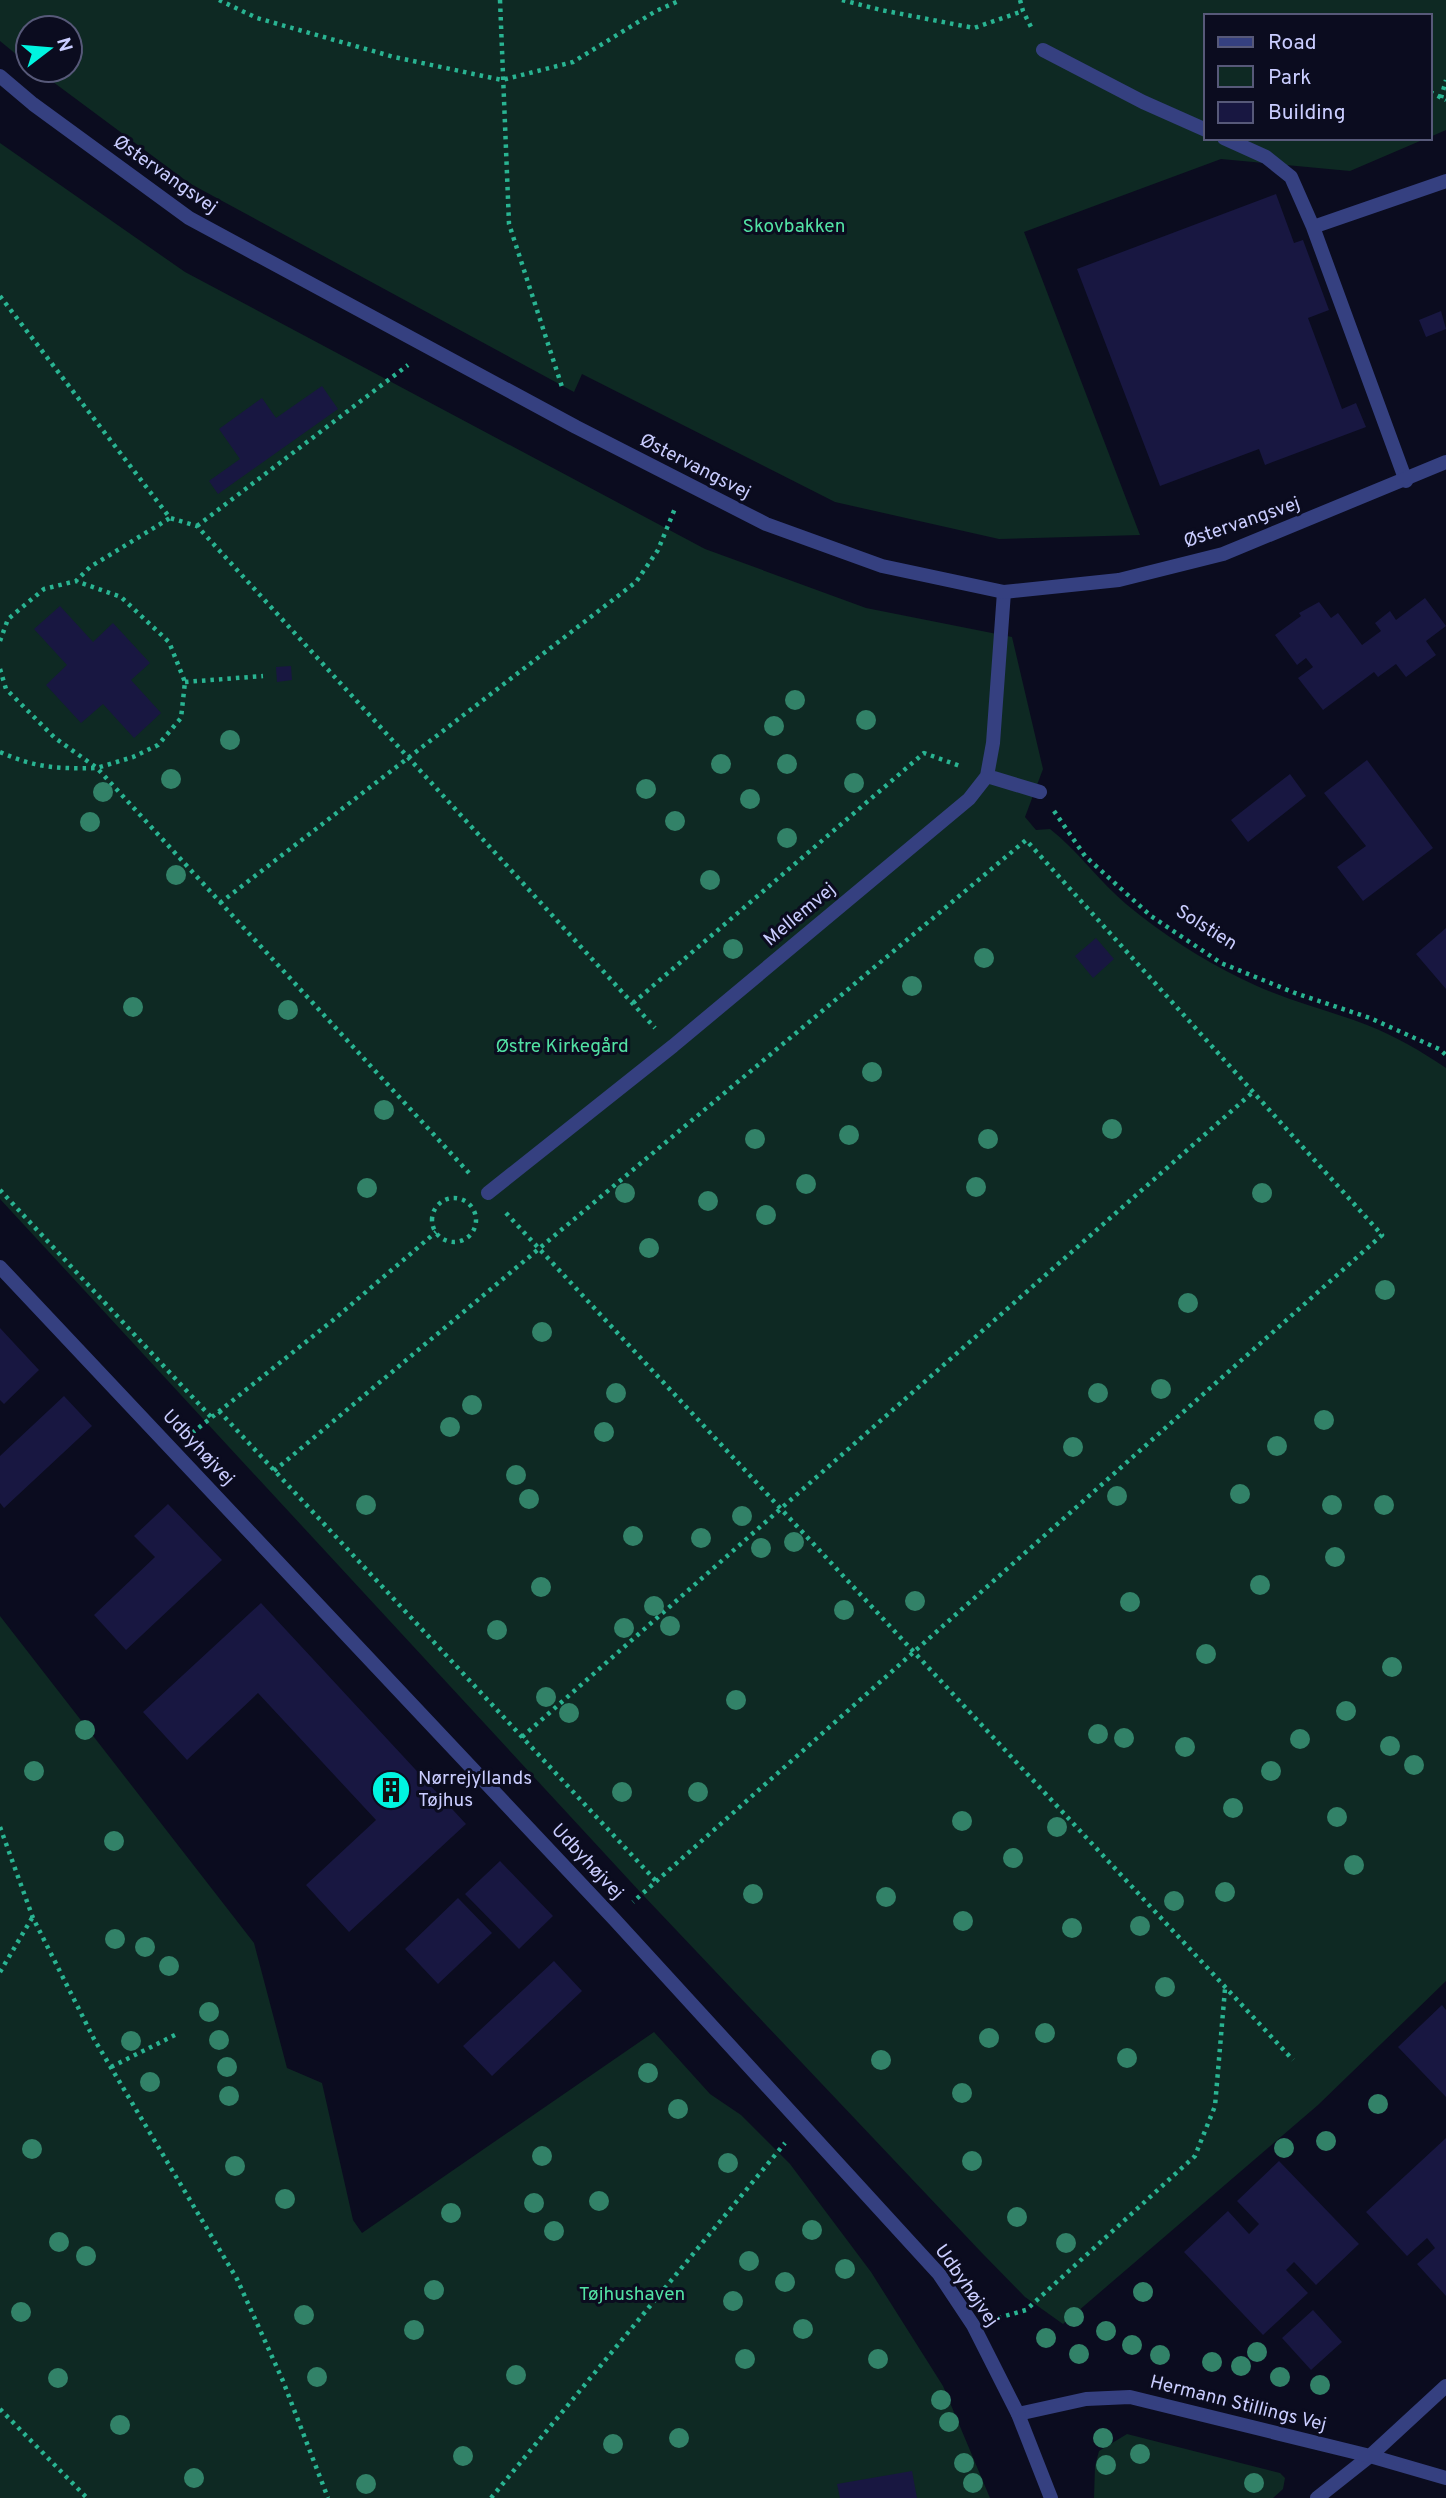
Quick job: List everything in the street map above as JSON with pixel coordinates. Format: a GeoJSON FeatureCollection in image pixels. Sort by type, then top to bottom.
{"type":"FeatureCollection","features":[{"type":"Feature","properties":{"kind":"street"},"geometry":{"type":"LineString","coordinates":[[1043,50],[1143,102],[1204,129]]}},
{"type":"Feature","properties":{"kind":"street","name":"Østervangsvej"},"geometry":{"type":"LineString","coordinates":[[0,76],[33,104],[189,218],[576,428],[766,524],[881,566],[1004,592],[1119,580],[1223,554],[1406,481],[1446,462]]}},
{"type":"Feature","properties":{"kind":"street"},"geometry":{"type":"LineString","coordinates":[[1228,140],[1266,157],[1291,177],[1313,227],[1406,481]]}},
{"type":"Feature","properties":{"kind":"street"},"geometry":{"type":"LineString","coordinates":[[1313,227],[1446,181]]}},
{"type":"Feature","properties":{"kind":"street","name":"Mellemvej"},"geometry":{"type":"LineString","coordinates":[[488,1194],[673,1046],[969,799],[987,776],[993,743],[1004,592]]}},
{"type":"Feature","properties":{"kind":"street"},"geometry":{"type":"LineString","coordinates":[[987,776],[1040,792]]}},
{"type":"Feature","properties":{"kind":"street","name":"Udbyhøjvej"},"geometry":{"type":"LineString","coordinates":[[0,1267],[614,1919],[939,2274],[973,2325],[1018,2414],[1051,2498]]}},
{"type":"Feature","properties":{"kind":"street"},"geometry":{"type":"LineString","coordinates":[[1317,2498],[1370,2456],[1446,2386]]}},
{"type":"Feature","properties":{"kind":"street","name":"Hermann Stillings Vej"},"geometry":{"type":"LineString","coordinates":[[1018,2414],[1086,2399],[1130,2397],[1370,2456],[1446,2478]]}},
{"type":"Feature","properties":{"kind":"path"},"geometry":{"type":"LineString","coordinates":[[219,0],[257,18],[369,50],[502,80],[573,62],[656,11],[681,0]]}},
{"type":"Feature","properties":{"kind":"path"},"geometry":{"type":"LineString","coordinates":[[500,0],[509,224],[576,428]]}},
{"type":"Feature","properties":{"kind":"path"},"geometry":{"type":"LineString","coordinates":[[842,0],[974,28],[1023,11]]}},
{"type":"Feature","properties":{"kind":"path"},"geometry":{"type":"LineString","coordinates":[[1444,99],[1446,80]]}},
{"type":"Feature","properties":{"kind":"path"},"geometry":{"type":"LineString","coordinates":[[0,296],[170,518],[197,526],[673,1046]]}},
{"type":"Feature","properties":{"kind":"path"},"geometry":{"type":"LineString","coordinates":[[197,526],[430,349]]}},
{"type":"Feature","properties":{"kind":"path"},"geometry":{"type":"LineString","coordinates":[[220,903],[636,582],[658,550],[686,483]]}},
{"type":"Feature","properties":{"kind":"path"},"geometry":{"type":"LineString","coordinates":[[0,641],[8,619],[44,590],[76,581],[90,567],[170,518]]}},
{"type":"Feature","properties":{"kind":"path"},"geometry":{"type":"LineString","coordinates":[[0,752],[24,763],[62,768],[97,768],[133,757],[159,745],[181,718],[185,682],[169,642],[121,597],[76,581]]}},
{"type":"Feature","properties":{"kind":"path"},"geometry":{"type":"LineString","coordinates":[[0,669],[6,689],[55,738],[97,768],[488,1194],[1293,2060]]}},
{"type":"Feature","properties":{"kind":"path"},"geometry":{"type":"LineString","coordinates":[[185,682],[263,676]]}},
{"type":"Feature","properties":{"kind":"path"},"geometry":{"type":"LineString","coordinates":[[633,1003],[924,753],[987,776]]}},
{"type":"Feature","properties":{"kind":"path","name":"Solstien"},"geometry":{"type":"LineString","coordinates":[[1040,792],[1085,856],[1151,916],[1221,963],[1295,993],[1370,1018],[1439,1049],[1446,1055]]}},
{"type":"Feature","properties":{"kind":"path"},"geometry":{"type":"LineString","coordinates":[[274,1471],[1026,841],[1382,1234],[614,1919]]}},
{"type":"Feature","properties":{"kind":"path"},"geometry":{"type":"LineString","coordinates":[[522,1737],[1253,1092]]}},
{"type":"Feature","properties":{"kind":"path"},"geometry":{"type":"LineString","coordinates":[[0,1190],[211,1417]]}},
{"type":"Feature","properties":{"kind":"path"},"geometry":{"type":"LineString","coordinates":[[456,1198],[471,1206],[476,1223],[466,1238],[449,1241],[436,1232],[432,1217],[439,1203],[456,1198]]}},
{"type":"Feature","properties":{"kind":"path"},"geometry":{"type":"LineString","coordinates":[[173,1449],[332,1321],[436,1232]]}},
{"type":"Feature","properties":{"kind":"path"},"geometry":{"type":"LineString","coordinates":[[219,1411],[656,1881]]}},
{"type":"Feature","properties":{"kind":"path"},"geometry":{"type":"LineString","coordinates":[[0,1827],[33,1918],[94,2039],[237,2279],[283,2381],[328,2498]]}},
{"type":"Feature","properties":{"kind":"path"},"geometry":{"type":"LineString","coordinates":[[0,1972],[33,1918]]}},
{"type":"Feature","properties":{"kind":"path"},"geometry":{"type":"LineString","coordinates":[[973,2325],[1026,2310],[1195,2156],[1215,2106],[1225,1988]]}},
{"type":"Feature","properties":{"kind":"path"},"geometry":{"type":"LineString","coordinates":[[111,2067],[175,2035]]}},
{"type":"Feature","properties":{"kind":"path"},"geometry":{"type":"LineString","coordinates":[[491,2498],[802,2123]]}},
{"type":"Feature","properties":{"kind":"path"},"geometry":{"type":"LineString","coordinates":[[0,2409],[87,2498]]}},
{"type":"Feature","properties":{"kind":"green space","name":"Skovbakken"},"geometry":{"type":"Polygon","coordinates":[[[0,0],[1446,0],[1446,130],[1432,136],[1432,14],[1204,14],[1204,140],[1422,140],[1350,171],[1221,159],[1024,232],[1140,535],[999,539],[835,502],[582,374],[574,392],[189,183],[56,84],[84,84],[84,14],[14,14],[14,52],[0,41],[0,0]]]}},
{"type":"Feature","properties":{"kind":"green space","name":"Østre Kirkegård"},"geometry":{"type":"Polygon","coordinates":[[[0,143],[185,272],[705,549],[866,608],[1012,637],[1043,769],[1025,817],[1036,830],[1050,829],[1126,904],[1167,935],[1212,963],[1272,992],[1377,1029],[1408,1044],[1446,1068],[1446,1981],[1318,2105],[1063,2324],[1025,2297],[642,1894],[0,1199],[0,143]]]}},
{"type":"Feature","properties":{"kind":"green space","name":"Tøjhushaven"},"geometry":{"type":"Polygon","coordinates":[[[0,1616],[254,1943],[287,2068],[322,2083],[353,2220],[362,2233],[654,2032],[710,2094],[741,2115],[790,2164],[871,2272],[943,2386],[990,2498],[0,2498],[0,1616]]]}},
{"type":"Feature","properties":{"kind":"green space"},"geometry":{"type":"Polygon","coordinates":[[[1127,2434],[1280,2473],[1285,2478],[1283,2489],[1273,2498],[1094,2498],[1095,2466],[1099,2451],[1127,2434]]]}},
{"type":"Feature","properties":{"kind":"building"},"geometry":{"type":"Polygon","coordinates":[[[1276,194],[1294,243],[1303,240],[1329,310],[1308,318],[1342,409],[1356,403],[1366,427],[1265,465],[1259,449],[1160,486],[1077,269],[1276,194]]]}},
{"type":"Feature","properties":{"kind":"building"},"geometry":{"type":"Polygon","coordinates":[[[1441,311],[1446,329],[1426,337],[1419,320],[1441,311]]]}},
{"type":"Feature","properties":{"kind":"building"},"geometry":{"type":"Polygon","coordinates":[[[322,386],[338,409],[218,494],[209,481],[240,459],[219,429],[262,398],[276,418],[322,386]]]}},
{"type":"Feature","properties":{"kind":"building"},"geometry":{"type":"Polygon","coordinates":[[[1425,598],[1446,626],[1426,641],[1436,655],[1406,677],[1396,664],[1378,677],[1374,672],[1323,710],[1298,678],[1313,667],[1306,658],[1297,665],[1275,635],[1301,616],[1299,613],[1319,602],[1331,618],[1338,613],[1362,645],[1381,631],[1375,623],[1390,611],[1396,620],[1425,598]]]}},
{"type":"Feature","properties":{"kind":"building"},"geometry":{"type":"Polygon","coordinates":[[[60,606],[93,642],[113,623],[150,663],[131,680],[161,713],[134,738],[103,704],[81,723],[46,685],[67,665],[34,629],[60,606]]]}},
{"type":"Feature","properties":{"kind":"building"},"geometry":{"type":"Polygon","coordinates":[[[291,666],[292,680],[277,682],[276,667],[291,666]]]}},
{"type":"Feature","properties":{"kind":"building"},"geometry":{"type":"Polygon","coordinates":[[[1367,760],[1433,848],[1363,901],[1337,867],[1366,846],[1324,793],[1367,760]]]}},
{"type":"Feature","properties":{"kind":"building"},"geometry":{"type":"Polygon","coordinates":[[[1290,774],[1306,796],[1248,842],[1231,820],[1290,774]]]}},
{"type":"Feature","properties":{"kind":"building"},"geometry":{"type":"Polygon","coordinates":[[[1446,928],[1446,989],[1416,954],[1446,928]]]}},
{"type":"Feature","properties":{"kind":"building"},"geometry":{"type":"Polygon","coordinates":[[[1096,938],[1114,959],[1093,978],[1075,956],[1096,938]]]}},
{"type":"Feature","properties":{"kind":"building"},"geometry":{"type":"Polygon","coordinates":[[[0,1328],[39,1370],[4,1404],[0,1400],[0,1328]]]}},
{"type":"Feature","properties":{"kind":"building"},"geometry":{"type":"Polygon","coordinates":[[[64,1396],[92,1426],[4,1508],[0,1503],[0,1456],[64,1396]]]}},
{"type":"Feature","properties":{"kind":"building"},"geometry":{"type":"Polygon","coordinates":[[[168,1504],[222,1560],[126,1650],[94,1615],[155,1557],[134,1536],[168,1504]]]}},
{"type":"Feature","properties":{"kind":"building","name":"Nørrejyllands Tøjhus"},"geometry":{"type":"Polygon","coordinates":[[[261,1603],[466,1824],[349,1932],[306,1885],[376,1820],[258,1693],[187,1760],[143,1712],[261,1603]]]}},
{"type":"Feature","properties":{"kind":"building"},"geometry":{"type":"Polygon","coordinates":[[[500,1861],[553,1916],[519,1949],[465,1894],[500,1861]]]}},
{"type":"Feature","properties":{"kind":"building"},"geometry":{"type":"Polygon","coordinates":[[[458,1898],[492,1933],[438,1984],[405,1949],[458,1898]]]}},
{"type":"Feature","properties":{"kind":"building"},"geometry":{"type":"Polygon","coordinates":[[[554,1961],[582,1991],[492,2076],[463,2046],[554,1961]]]}},
{"type":"Feature","properties":{"kind":"building"},"geometry":{"type":"Polygon","coordinates":[[[1442,2005],[1446,2010],[1446,2097],[1398,2047],[1442,2005]]]}},
{"type":"Feature","properties":{"kind":"building"},"geometry":{"type":"Polygon","coordinates":[[[1446,2138],[1446,2296],[1417,2264],[1435,2248],[1427,2238],[1407,2256],[1366,2212],[1446,2138]]]}},
{"type":"Feature","properties":{"kind":"building"},"geometry":{"type":"Polygon","coordinates":[[[1279,2161],[1359,2244],[1316,2285],[1294,2262],[1286,2270],[1308,2293],[1263,2335],[1184,2252],[1228,2211],[1249,2234],[1259,2224],[1237,2201],[1279,2161]]]}},
{"type":"Feature","properties":{"kind":"building"},"geometry":{"type":"Polygon","coordinates":[[[1313,2310],[1342,2342],[1311,2370],[1282,2338],[1313,2310]]]}},
{"type":"Feature","properties":{"kind":"building"},"geometry":{"type":"Polygon","coordinates":[[[912,2471],[917,2498],[840,2498],[837,2484],[912,2471]]]}},
{"type":"Feature","properties":{"kind":"place","name":"Nørrejyllands Tøjhus"},"geometry":{"type":"Point","coordinates":[391,1790]}}]}
